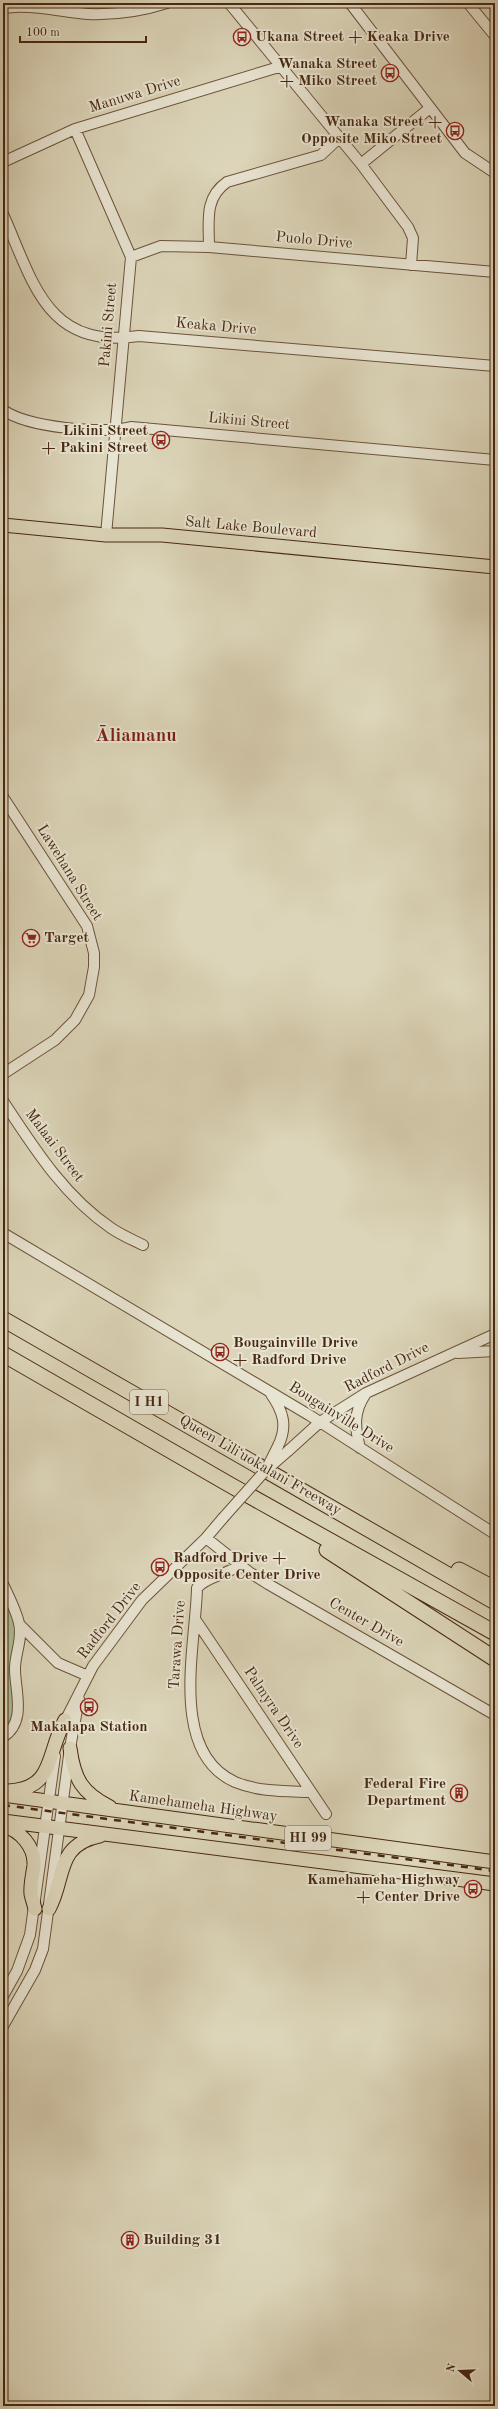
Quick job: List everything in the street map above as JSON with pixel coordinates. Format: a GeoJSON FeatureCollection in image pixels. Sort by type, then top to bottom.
{"type":"FeatureCollection","features":[{"type":"Feature","properties":{"kind":"highway","name":"Queen Liliʻuokalani Freeway"},"geometry":{"type":"LineString","coordinates":[[3,1319],[495,1602]]}},
{"type":"Feature","properties":{"kind":"highway","name":"Queen Liliʻuokalani Freeway"},"geometry":{"type":"LineString","coordinates":[[3,1354],[232,1486],[495,1633]]}},
{"type":"Feature","properties":{"kind":"highway"},"geometry":{"type":"LineString","coordinates":[[232,1486],[495,1659]]}},
{"type":"Feature","properties":{"kind":"highway"},"geometry":{"type":"LineString","coordinates":[[295,1486],[495,1589]]}},
{"type":"Feature","properties":{"kind":"main road","name":"Salt Lake Boulevard"},"geometry":{"type":"LineString","coordinates":[[3,525],[106,535],[162,536],[495,567]]}},
{"type":"Feature","properties":{"kind":"main road"},"geometry":{"type":"LineString","coordinates":[[3,1791],[28,1789],[41,1780],[56,1738],[65,1720]]}},
{"type":"Feature","properties":{"kind":"main road"},"geometry":{"type":"LineString","coordinates":[[70,1748],[75,1774],[84,1789],[93,1798],[121,1812]]}},
{"type":"Feature","properties":{"kind":"main road","name":"Kamehameha Highway"},"geometry":{"type":"LineString","coordinates":[[3,1795],[495,1862]]}},
{"type":"Feature","properties":{"kind":"main road","name":"HI 99"},"geometry":{"type":"LineString","coordinates":[[3,1821],[495,1884]]}},
{"type":"Feature","properties":{"kind":"main road"},"geometry":{"type":"LineString","coordinates":[[3,1826],[11,1828],[20,1834],[33,1853],[34,1863],[31,1892],[35,1909]]}},
{"type":"Feature","properties":{"kind":"main road"},"geometry":{"type":"LineString","coordinates":[[49,1909],[57,1895],[62,1866],[71,1852],[85,1839],[110,1835]]}},
{"type":"Feature","properties":{"kind":"street"},"geometry":{"type":"LineString","coordinates":[[3,9],[41,8],[89,14],[146,10],[167,3]]}},
{"type":"Feature","properties":{"kind":"street"},"geometry":{"type":"LineString","coordinates":[[229,3],[360,164],[408,227],[413,238],[411,265]]}},
{"type":"Feature","properties":{"kind":"street"},"geometry":{"type":"LineString","coordinates":[[350,3],[465,153],[495,173]]}},
{"type":"Feature","properties":{"kind":"street"},"geometry":{"type":"LineString","coordinates":[[468,3],[495,36]]}},
{"type":"Feature","properties":{"kind":"street","name":"Manuwa Drive"},"geometry":{"type":"LineString","coordinates":[[3,162],[75,129],[279,66]]}},
{"type":"Feature","properties":{"kind":"street"},"geometry":{"type":"LineString","coordinates":[[360,164],[430,108]]}},
{"type":"Feature","properties":{"kind":"street","name":"Pakini Street"},"geometry":{"type":"LineString","coordinates":[[75,129],[131,257],[122,338],[116,430],[106,535]]}},
{"type":"Feature","properties":{"kind":"street"},"geometry":{"type":"LineString","coordinates":[[209,247],[210,203],[216,189],[227,182],[321,155],[339,138]]}},
{"type":"Feature","properties":{"kind":"street","name":"Keaka Drive"},"geometry":{"type":"LineString","coordinates":[[3,214],[39,294],[46,306],[57,317],[79,331],[122,338],[139,336],[495,366]]}},
{"type":"Feature","properties":{"kind":"street","name":"Puolo Drive"},"geometry":{"type":"LineString","coordinates":[[131,257],[161,246],[209,247],[495,272]]}},
{"type":"Feature","properties":{"kind":"street","name":"Likini Street"},"geometry":{"type":"LineString","coordinates":[[3,410],[32,423],[116,430],[131,427],[495,460]]}},
{"type":"Feature","properties":{"kind":"street","name":"Lawehana Street"},"geometry":{"type":"LineString","coordinates":[[3,797],[83,920],[91,939],[94,967],[89,995],[75,1020],[55,1040],[3,1074]]}},
{"type":"Feature","properties":{"kind":"street","name":"Malaai Street"},"geometry":{"type":"LineString","coordinates":[[3,1101],[50,1170],[79,1202],[111,1228],[143,1245]]}},
{"type":"Feature","properties":{"kind":"street","name":"Bougainville Drive"},"geometry":{"type":"LineString","coordinates":[[3,1233],[320,1422],[495,1534]]}},
{"type":"Feature","properties":{"kind":"street","name":"Radford Drive"},"geometry":{"type":"LineString","coordinates":[[3,1996],[25,1953],[35,1909],[56,1754],[65,1720],[93,1666],[142,1600],[206,1538],[265,1471],[320,1422],[366,1393],[495,1334]]}},
{"type":"Feature","properties":{"kind":"street"},"geometry":{"type":"LineString","coordinates":[[452,1353],[495,1351]]}},
{"type":"Feature","properties":{"kind":"street"},"geometry":{"type":"LineString","coordinates":[[265,1471],[278,1446],[283,1432],[283,1416],[270,1392]]}},
{"type":"Feature","properties":{"kind":"street"},"geometry":{"type":"LineString","coordinates":[[360,1448],[354,1428],[359,1404],[366,1393]]}},
{"type":"Feature","properties":{"kind":"street","name":"Center Drive"},"geometry":{"type":"LineString","coordinates":[[206,1538],[240,1565],[268,1584],[495,1715]]}},
{"type":"Feature","properties":{"kind":"street","name":"Tarawa Drive"},"geometry":{"type":"LineString","coordinates":[[240,1565],[224,1575],[200,1584],[197,1588],[189,1695],[194,1726],[203,1751],[220,1772],[235,1781],[263,1789],[310,1792]]}},
{"type":"Feature","properties":{"kind":"street"},"geometry":{"type":"LineString","coordinates":[[3,1584],[20,1624],[58,1662],[88,1676]]}},
{"type":"Feature","properties":{"kind":"street","name":"Palmyra Drive"},"geometry":{"type":"LineString","coordinates":[[195,1619],[326,1814]]}},
{"type":"Feature","properties":{"kind":"street"},"geometry":{"type":"LineString","coordinates":[[3,1737],[12,1727],[18,1713],[15,1668],[20,1637],[20,1624]]}},
{"type":"Feature","properties":{"kind":"street","name":"Radford Drive"},"geometry":{"type":"LineString","coordinates":[[3,2026],[35,1970],[43,1949],[70,1748],[80,1693]]}},
{"type":"Feature","properties":{"kind":"green space"},"geometry":{"type":"Polygon","coordinates":[[[3,1584],[15,1611],[19,1707],[3,1737],[3,1584]]]}},
{"type":"Feature","properties":{"kind":"railway"},"geometry":{"type":"LineString","coordinates":[[3,1805],[495,1871]]}},
{"type":"Feature","properties":{"kind":"place","name":"Ukana Street + Keaka Drive"},"geometry":{"type":"Point","coordinates":[242,37]}},
{"type":"Feature","properties":{"kind":"place","name":"Wanaka Street + Miko Street"},"geometry":{"type":"Point","coordinates":[390,73]}},
{"type":"Feature","properties":{"kind":"place","name":"Wanaka Street + Opposite Miko Street"},"geometry":{"type":"Point","coordinates":[455,131]}},
{"type":"Feature","properties":{"kind":"place","name":"Likini Street + Pakini Street"},"geometry":{"type":"Point","coordinates":[161,440]}},
{"type":"Feature","properties":{"kind":"place","name":"Target"},"geometry":{"type":"Point","coordinates":[31,938]}},
{"type":"Feature","properties":{"kind":"place","name":"Bougainville Drive + Radford Drive"},"geometry":{"type":"Point","coordinates":[220,1352]}},
{"type":"Feature","properties":{"kind":"place","name":"Radford Drive + Opposite Center Drive"},"geometry":{"type":"Point","coordinates":[160,1567]}},
{"type":"Feature","properties":{"kind":"place","name":"Makalapa Station"},"geometry":{"type":"Point","coordinates":[89,1707]}},
{"type":"Feature","properties":{"kind":"place","name":"Federal Fire Department"},"geometry":{"type":"Point","coordinates":[459,1793]}},
{"type":"Feature","properties":{"kind":"place","name":"Kamehameha Highway + Center Drive"},"geometry":{"type":"Point","coordinates":[473,1889]}},
{"type":"Feature","properties":{"kind":"place","name":"Building 31"},"geometry":{"type":"Point","coordinates":[130,2240]}},
{"type":"Feature","properties":{"kind":"district","name":"Āliamanu"},"geometry":{"type":"Point","coordinates":[136,736]}}]}
